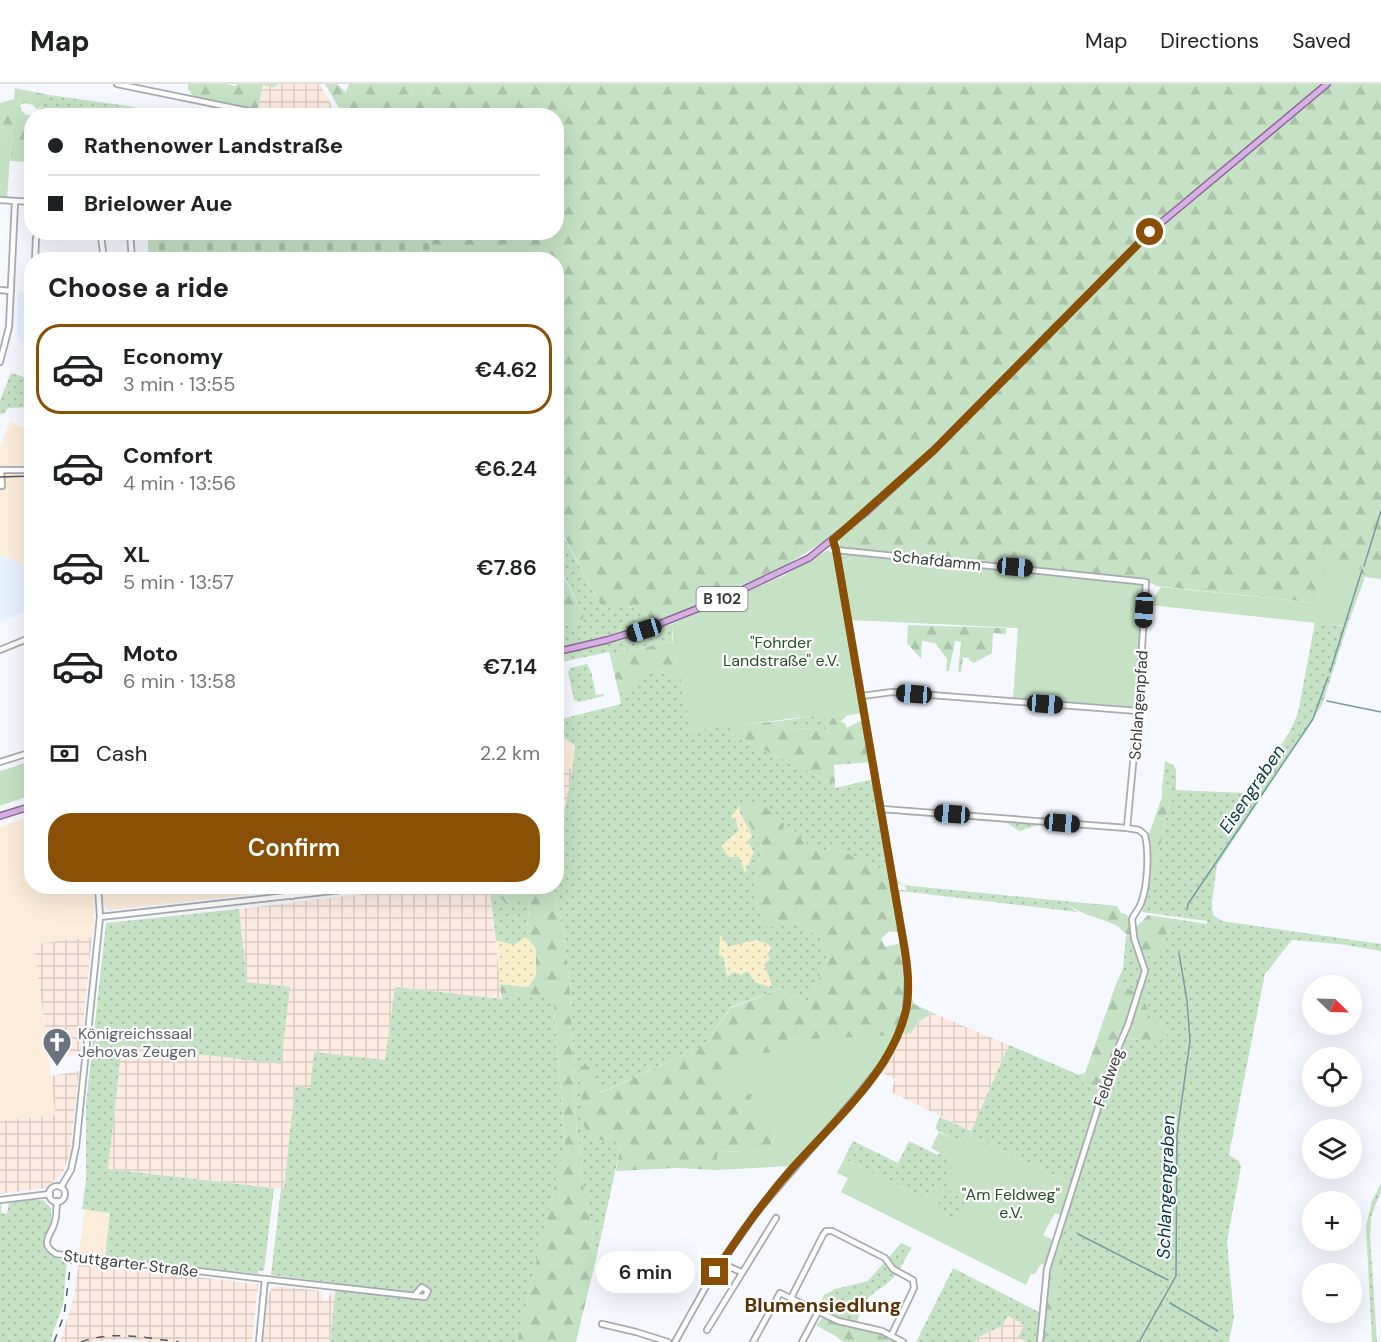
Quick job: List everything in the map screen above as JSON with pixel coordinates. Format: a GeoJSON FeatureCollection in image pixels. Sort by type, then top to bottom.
{"type":"FeatureCollection","features":[{"type":"Feature","properties":{"kind":"main road","name":"B 102"},"geometry":{"type":"LineString","coordinates":[[564,650],[632,633],[675,618],[785,571],[833,540],[934,450],[1150,232],[1327,84]]}},
{"type":"Feature","properties":{"kind":"main road"},"geometry":{"type":"LineString","coordinates":[[0,816],[24,808]]}},
{"type":"Feature","properties":{"kind":"street"},"geometry":{"type":"LineString","coordinates":[[117,84],[234,108]]}},
{"type":"Feature","properties":{"kind":"street"},"geometry":{"type":"LineString","coordinates":[[0,200],[24,202]]}},
{"type":"Feature","properties":{"kind":"street"},"geometry":{"type":"LineString","coordinates":[[0,362],[9,327],[15,202]]}},
{"type":"Feature","properties":{"kind":"street"},"geometry":{"type":"LineString","coordinates":[[0,290],[11,291]]}},
{"type":"Feature","properties":{"kind":"street"},"geometry":{"type":"LineString","coordinates":[[2,486],[1,470],[24,470]]}},
{"type":"Feature","properties":{"kind":"street"},"geometry":{"type":"LineString","coordinates":[[675,1342],[721,1263],[774,1190],[880,1069],[898,1035],[906,1010],[908,978],[882,809],[833,540]]}},
{"type":"Feature","properties":{"kind":"street","name":"Schafdamm"},"geometry":{"type":"LineString","coordinates":[[836,550],[1146,582]]}},
{"type":"Feature","properties":{"kind":"street","name":"Schlangenpfad"},"geometry":{"type":"LineString","coordinates":[[1128,828],[1146,582]]}},
{"type":"Feature","properties":{"kind":"street"},"geometry":{"type":"LineString","coordinates":[[0,650],[24,640]]}},
{"type":"Feature","properties":{"kind":"street"},"geometry":{"type":"LineString","coordinates":[[862,696],[892,692],[1138,711]]}},
{"type":"Feature","properties":{"kind":"street"},"geometry":{"type":"LineString","coordinates":[[0,762],[24,754]]}},
{"type":"Feature","properties":{"kind":"street"},"geometry":{"type":"LineString","coordinates":[[882,809],[1128,828]]}},
{"type":"Feature","properties":{"kind":"street","name":"Feldweg"},"geometry":{"type":"LineString","coordinates":[[1040,1342],[1047,1269],[1114,1057],[1145,976],[1145,965],[1134,938],[1132,920],[1141,905],[1145,892],[1146,839],[1140,830],[1128,828]]}},
{"type":"Feature","properties":{"kind":"street"},"geometry":{"type":"LineString","coordinates":[[61,1187],[53,1187],[50,1194],[52,1199],[61,1200],[64,1196],[61,1187],[71,1170],[75,1155],[100,917],[99,894]]}},
{"type":"Feature","properties":{"kind":"street"},"geometry":{"type":"LineString","coordinates":[[100,917],[309,894]]}},
{"type":"Feature","properties":{"kind":"street"},"geometry":{"type":"LineString","coordinates":[[0,1200],[50,1194]]}},
{"type":"Feature","properties":{"kind":"street","name":"Stuttgarter Straße"},"geometry":{"type":"LineString","coordinates":[[57,1201],[55,1222],[47,1240],[49,1249],[56,1254],[414,1296]]}},
{"type":"Feature","properties":{"kind":"street"},"geometry":{"type":"LineString","coordinates":[[707,1330],[776,1218]]}},
{"type":"Feature","properties":{"kind":"street"},"geometry":{"type":"LineString","coordinates":[[791,1298],[823,1235],[826,1231],[831,1231],[885,1258],[893,1269],[913,1280],[914,1288],[891,1336]]}},
{"type":"Feature","properties":{"kind":"street"},"geometry":{"type":"LineString","coordinates":[[721,1263],[741,1272]]}},
{"type":"Feature","properties":{"kind":"street"},"geometry":{"type":"LineString","coordinates":[[259,1342],[265,1279]]}},
{"type":"Feature","properties":{"kind":"street"},"geometry":{"type":"LineString","coordinates":[[753,1342],[780,1293],[846,1324],[871,1328],[903,1342]]}},
{"type":"Feature","properties":{"kind":"street"},"geometry":{"type":"LineString","coordinates":[[802,1342],[818,1312]]}},
{"type":"Feature","properties":{"kind":"street"},"geometry":{"type":"LineString","coordinates":[[602,1324],[668,1342]]}},
{"type":"Feature","properties":{"kind":"shaded area"},"geometry":{"type":"Polygon","coordinates":[[[279,84],[320,84],[333,108],[258,108],[263,85],[274,87],[279,84]]]}},
{"type":"Feature","properties":{"kind":"shaded area"},"geometry":{"type":"Polygon","coordinates":[[[18,291],[24,291],[24,343],[20,343],[17,335],[18,291]]]}},
{"type":"Feature","properties":{"kind":"shaded area"},"geometry":{"type":"Polygon","coordinates":[[[10,422],[24,427],[24,565],[0,556],[0,447],[10,422]]]}},
{"type":"Feature","properties":{"kind":"shaded area"},"geometry":{"type":"Polygon","coordinates":[[[0,556],[24,565],[24,613],[0,621],[0,556]]]}},
{"type":"Feature","properties":{"kind":"shaded area"},"geometry":{"type":"Polygon","coordinates":[[[564,738],[575,746],[573,768],[564,769],[564,738]]]}},
{"type":"Feature","properties":{"kind":"shaded area"},"geometry":{"type":"Polygon","coordinates":[[[573,768],[564,821],[564,769],[573,768]]]}},
{"type":"Feature","properties":{"kind":"shaded area"},"geometry":{"type":"Polygon","coordinates":[[[24,818],[24,894],[93,894],[94,927],[92,937],[34,944],[56,1115],[0,1121],[0,827],[24,818]]]}},
{"type":"Feature","properties":{"kind":"shaded area"},"geometry":{"type":"Polygon","coordinates":[[[102,894],[248,895],[109,910],[106,909],[102,894]]]}},
{"type":"Feature","properties":{"kind":"shaded area"},"geometry":{"type":"Polygon","coordinates":[[[362,894],[490,894],[502,999],[395,987],[385,1060],[310,1088],[295,1087],[284,1189],[108,1169],[122,1044],[247,982],[239,909],[362,894]]]}},
{"type":"Feature","properties":{"kind":"shaded area"},"geometry":{"type":"Polygon","coordinates":[[[92,937],[80,1055],[49,1059],[34,944],[92,937]]]}},
{"type":"Feature","properties":{"kind":"shaded area"},"geometry":{"type":"Polygon","coordinates":[[[933,1013],[1009,1045],[971,1131],[891,1092],[895,1079],[881,1072],[896,1048],[902,1031],[906,1034],[911,1033],[918,1022],[933,1013]]]}},
{"type":"Feature","properties":{"kind":"shaded area"},"geometry":{"type":"Polygon","coordinates":[[[79,1071],[70,1153],[63,1173],[45,1188],[0,1194],[0,1121],[55,1115],[51,1076],[79,1071]]]}},
{"type":"Feature","properties":{"kind":"shaded area"},"geometry":{"type":"Polygon","coordinates":[[[85,1209],[110,1213],[105,1256],[79,1253],[85,1209]]]}},
{"type":"Feature","properties":{"kind":"shaded area"},"geometry":{"type":"Polygon","coordinates":[[[79,1263],[258,1284],[252,1342],[149,1342],[123,1339],[59,1342],[74,1296],[79,1263]]]}},
{"type":"Feature","properties":{"kind":"shaded area"},"geometry":{"type":"Polygon","coordinates":[[[273,1286],[321,1291],[323,1301],[327,1301],[331,1292],[335,1293],[330,1342],[263,1342],[268,1295],[273,1286]]]}},
{"type":"Feature","properties":{"kind":"shaded area"},"geometry":{"type":"Polygon","coordinates":[[[1007,1316],[1024,1325],[1019,1337],[1027,1342],[975,1342],[977,1338],[1002,1326],[1007,1316]]]}},
{"type":"Feature","properties":{"kind":"green space"},"geometry":{"type":"Polygon","coordinates":[[[188,84],[236,86],[237,84],[279,84],[274,87],[263,85],[258,108],[242,108],[194,98],[188,89],[188,84]]]}},
{"type":"Feature","properties":{"kind":"green space"},"geometry":{"type":"Polygon","coordinates":[[[325,84],[337,84],[346,92],[349,84],[1323,84],[1149,230],[883,494],[828,539],[786,565],[657,623],[632,608],[603,609],[564,536],[564,252],[432,252],[432,247],[425,240],[564,240],[564,108],[339,108],[325,84]]]}},
{"type":"Feature","properties":{"kind":"green space"},"geometry":{"type":"Polygon","coordinates":[[[1332,84],[1381,84],[1381,579],[1365,577],[1347,627],[1344,626],[1362,569],[1317,598],[1317,603],[1156,586],[1146,580],[1144,584],[841,552],[839,539],[887,496],[1153,234],[1332,84]]]}},
{"type":"Feature","properties":{"kind":"green space"},"geometry":{"type":"Polygon","coordinates":[[[15,88],[49,95],[46,103],[38,108],[24,103],[20,105],[24,113],[24,162],[10,161],[12,129],[0,127],[0,103],[14,99],[15,88]]]}},
{"type":"Feature","properties":{"kind":"green space"},"geometry":{"type":"Polygon","coordinates":[[[49,95],[135,108],[40,108],[49,95]]]}},
{"type":"Feature","properties":{"kind":"green space"},"geometry":{"type":"Polygon","coordinates":[[[0,127],[12,129],[7,199],[0,199],[0,127]]]}},
{"type":"Feature","properties":{"kind":"green space"},"geometry":{"type":"Polygon","coordinates":[[[148,240],[425,240],[432,247],[432,252],[148,252],[148,240]]]}},
{"type":"Feature","properties":{"kind":"green space"},"geometry":{"type":"Polygon","coordinates":[[[11,373],[24,377],[24,407],[8,408],[5,413],[0,414],[0,400],[11,373]]]}},
{"type":"Feature","properties":{"kind":"green space"},"geometry":{"type":"Polygon","coordinates":[[[564,538],[603,609],[632,608],[657,623],[564,648],[564,625],[582,621],[584,615],[564,576],[564,538]]]}},
{"type":"Feature","properties":{"kind":"green space","name":"\"Fohrder Landstraße\" e.V."},"geometry":{"type":"Polygon","coordinates":[[[828,550],[835,554],[862,713],[832,718],[811,716],[691,731],[673,641],[672,624],[783,576],[828,550]]]}},
{"type":"Feature","properties":{"kind":"green space"},"geometry":{"type":"Polygon","coordinates":[[[841,552],[1144,584],[1136,707],[1013,698],[1018,628],[851,620],[841,552]]]}},
{"type":"Feature","properties":{"kind":"green space"},"geometry":{"type":"Polygon","coordinates":[[[1325,565],[1362,569],[1344,626],[1149,605],[1161,587],[1316,603],[1317,598],[1320,597],[1325,565]]]}},
{"type":"Feature","properties":{"kind":"green space"},"geometry":{"type":"Polygon","coordinates":[[[564,577],[584,615],[582,621],[564,625],[564,577]]]}},
{"type":"Feature","properties":{"kind":"green space"},"geometry":{"type":"Polygon","coordinates":[[[1315,622],[1347,627],[1322,705],[1217,865],[1212,902],[1213,915],[1222,921],[1381,944],[1381,951],[1292,940],[1265,974],[1229,1155],[1239,1161],[1241,1167],[1227,1241],[1234,1317],[1229,1342],[1042,1342],[1042,1340],[1045,1341],[1063,1267],[1060,1233],[1116,1059],[1125,1037],[1147,1042],[1147,1018],[1143,998],[1140,998],[1147,971],[1141,952],[1155,959],[1172,925],[1179,925],[1181,920],[1207,924],[1207,921],[1142,912],[1146,897],[1150,893],[1172,791],[1171,786],[1162,789],[1165,761],[1173,765],[1176,770],[1176,790],[1244,793],[1251,789],[1289,733],[1298,713],[1315,622]]]}},
{"type":"Feature","properties":{"kind":"green space"},"geometry":{"type":"Polygon","coordinates":[[[672,624],[672,641],[610,655],[609,652],[564,662],[564,653],[672,624]]]}},
{"type":"Feature","properties":{"kind":"green space"},"geometry":{"type":"Polygon","coordinates":[[[908,625],[1006,628],[1006,634],[993,633],[992,653],[974,663],[969,658],[963,657],[961,672],[958,672],[961,642],[955,641],[949,671],[946,671],[947,659],[935,643],[922,641],[921,659],[907,643],[908,625]]]}},
{"type":"Feature","properties":{"kind":"green space"},"geometry":{"type":"Polygon","coordinates":[[[673,641],[681,679],[651,668],[619,694],[610,655],[673,641]]]}},
{"type":"Feature","properties":{"kind":"green space"},"geometry":{"type":"Polygon","coordinates":[[[587,664],[591,671],[596,695],[604,694],[604,696],[579,702],[574,700],[568,672],[570,668],[587,664]]]}},
{"type":"Feature","properties":{"kind":"green space"},"geometry":{"type":"Polygon","coordinates":[[[651,668],[681,679],[691,731],[729,726],[733,735],[835,784],[835,788],[874,779],[890,874],[832,846],[821,853],[808,845],[793,830],[788,833],[740,806],[762,848],[753,894],[767,927],[794,921],[820,937],[828,959],[808,1001],[780,989],[731,1007],[703,1046],[599,1093],[579,1065],[618,1139],[620,1149],[597,1255],[591,1248],[593,1235],[580,1170],[582,1162],[577,1134],[569,978],[555,894],[564,894],[564,814],[575,746],[564,737],[564,718],[621,704],[619,694],[651,668]],[[740,806],[736,821],[739,830],[739,856],[745,872],[747,841],[752,836],[739,811],[740,806]],[[721,936],[727,977],[733,972],[749,972],[764,963],[766,954],[758,940],[728,947],[721,936]]]}},
{"type":"Feature","properties":{"kind":"green space"},"geometry":{"type":"Polygon","coordinates":[[[848,715],[840,722],[845,723],[847,728],[864,719],[871,762],[834,765],[835,784],[733,735],[729,726],[788,720],[790,728],[826,729],[832,718],[848,715]]]}},
{"type":"Feature","properties":{"kind":"green space"},"geometry":{"type":"Polygon","coordinates":[[[811,716],[832,718],[826,729],[790,728],[788,720],[811,716]]]}},
{"type":"Feature","properties":{"kind":"green space"},"geometry":{"type":"Polygon","coordinates":[[[24,763],[24,797],[0,806],[0,771],[24,763]]]}},
{"type":"Feature","properties":{"kind":"green space"},"geometry":{"type":"Polygon","coordinates":[[[1172,786],[1150,893],[1146,897],[1148,837],[1162,797],[1162,789],[1172,786]]]}},
{"type":"Feature","properties":{"kind":"green space"},"geometry":{"type":"Polygon","coordinates":[[[755,801],[784,824],[783,830],[788,833],[793,830],[808,845],[821,853],[832,846],[890,874],[900,931],[888,932],[881,939],[885,947],[902,943],[905,990],[896,1036],[789,1040],[789,1052],[749,1054],[754,1106],[771,1116],[777,1130],[769,1150],[717,1152],[717,1170],[677,1168],[616,1171],[620,1149],[618,1139],[608,1141],[586,1138],[578,1065],[592,1067],[600,1093],[703,1046],[731,1008],[780,989],[808,1001],[828,959],[820,937],[794,921],[767,928],[753,894],[762,848],[740,806],[755,801]]]}},
{"type":"Feature","properties":{"kind":"green space"},"geometry":{"type":"Polygon","coordinates":[[[888,811],[1124,829],[1135,832],[1040,825],[1019,831],[1007,823],[884,813],[888,811]]]}},
{"type":"Feature","properties":{"kind":"green space"},"geometry":{"type":"Polygon","coordinates":[[[895,877],[902,885],[1064,901],[1077,912],[901,891],[898,896],[897,890],[906,890],[906,887],[897,883],[895,877]]]}},
{"type":"Feature","properties":{"kind":"green space"},"geometry":{"type":"Polygon","coordinates":[[[490,894],[512,894],[530,900],[526,937],[514,945],[496,941],[490,894]]]}},
{"type":"Feature","properties":{"kind":"green space"},"geometry":{"type":"Polygon","coordinates":[[[498,894],[555,894],[560,917],[569,978],[577,1134],[582,1157],[580,1170],[593,1235],[591,1248],[597,1255],[576,1342],[517,1342],[565,1143],[553,998],[501,993],[500,984],[528,987],[536,949],[526,937],[530,900],[505,903],[498,894]]]}},
{"type":"Feature","properties":{"kind":"green space"},"geometry":{"type":"Polygon","coordinates":[[[1064,901],[1117,906],[1121,913],[1126,914],[1130,919],[1132,937],[1110,922],[1078,911],[1064,901]]]}},
{"type":"Feature","properties":{"kind":"green space"},"geometry":{"type":"Polygon","coordinates":[[[239,909],[247,982],[290,987],[281,1064],[122,1045],[108,1169],[274,1188],[264,1271],[258,1271],[258,1274],[105,1256],[110,1213],[82,1209],[86,1180],[86,1104],[106,923],[239,909]]]}},
{"type":"Feature","properties":{"kind":"green space"},"geometry":{"type":"Polygon","coordinates":[[[1148,915],[1181,920],[1179,925],[1172,925],[1155,959],[1141,952],[1134,929],[1148,915]]]}},
{"type":"Feature","properties":{"kind":"green space"},"geometry":{"type":"Polygon","coordinates":[[[1126,935],[1132,937],[1144,970],[1138,993],[1116,984],[1123,969],[1126,935]]]}},
{"type":"Feature","properties":{"kind":"green space"},"geometry":{"type":"Polygon","coordinates":[[[1116,984],[1138,993],[1101,1090],[1082,1082],[1116,984]]]}},
{"type":"Feature","properties":{"kind":"green space"},"geometry":{"type":"Polygon","coordinates":[[[395,987],[502,999],[501,993],[553,997],[565,1144],[517,1342],[330,1342],[336,1283],[271,1275],[281,1189],[284,1188],[295,1086],[310,1088],[314,1052],[385,1060],[395,987]]]}},
{"type":"Feature","properties":{"kind":"green space"},"geometry":{"type":"Polygon","coordinates":[[[911,996],[914,1004],[933,1013],[918,1022],[911,1033],[905,1034],[902,1031],[911,996]]]}},
{"type":"Feature","properties":{"kind":"green space"},"geometry":{"type":"Polygon","coordinates":[[[1140,998],[1143,998],[1149,1013],[1147,1018],[1167,1029],[1167,1040],[1147,1042],[1125,1037],[1140,998]]]}},
{"type":"Feature","properties":{"kind":"green space"},"geometry":{"type":"Polygon","coordinates":[[[896,1036],[881,1064],[792,1166],[717,1170],[717,1152],[769,1150],[777,1131],[766,1131],[771,1117],[762,1117],[754,1106],[749,1105],[752,1094],[718,1095],[727,1064],[749,1053],[788,1052],[789,1040],[896,1036]]]}},
{"type":"Feature","properties":{"kind":"green space"},"geometry":{"type":"Polygon","coordinates":[[[1009,1045],[1079,1075],[1085,1072],[1082,1082],[1101,1090],[1072,1184],[970,1135],[964,1144],[935,1129],[940,1117],[971,1131],[1009,1045]]]}},
{"type":"Feature","properties":{"kind":"green space","name":"\"Am Feldweg\" e.V."},"geometry":{"type":"Polygon","coordinates":[[[939,1132],[963,1143],[970,1135],[1072,1184],[1062,1216],[1055,1213],[1043,1235],[1053,1240],[1045,1265],[1041,1264],[1035,1274],[1031,1274],[1026,1285],[841,1192],[848,1178],[837,1173],[844,1159],[926,1199],[931,1187],[943,1193],[935,1210],[959,1221],[969,1201],[951,1192],[947,1186],[953,1172],[949,1169],[953,1160],[931,1148],[939,1132]]]}},
{"type":"Feature","properties":{"kind":"green space"},"geometry":{"type":"Polygon","coordinates":[[[853,1141],[898,1163],[909,1141],[954,1160],[951,1192],[970,1201],[960,1222],[935,1210],[943,1193],[931,1187],[926,1199],[844,1159],[853,1141]]]}},
{"type":"Feature","properties":{"kind":"green space"},"geometry":{"type":"Polygon","coordinates":[[[1381,1183],[1381,1191],[1371,1217],[1370,1235],[1377,1342],[1372,1342],[1366,1226],[1372,1201],[1381,1183]]]}},
{"type":"Feature","properties":{"kind":"green space"},"geometry":{"type":"Polygon","coordinates":[[[43,1200],[51,1208],[51,1221],[43,1242],[51,1256],[67,1261],[63,1305],[51,1339],[53,1342],[0,1342],[0,1205],[2,1204],[1,1213],[7,1214],[9,1203],[43,1200]]]}},
{"type":"Feature","properties":{"kind":"green space"},"geometry":{"type":"Polygon","coordinates":[[[1060,1233],[1063,1267],[1045,1341],[1042,1340],[1047,1275],[1060,1233]]]}},
{"type":"Feature","properties":{"kind":"green space"},"geometry":{"type":"Polygon","coordinates":[[[901,1243],[912,1248],[891,1280],[864,1304],[857,1324],[846,1322],[816,1309],[824,1295],[835,1289],[868,1281],[901,1243]]]}},
{"type":"Feature","properties":{"kind":"green space"},"geometry":{"type":"Polygon","coordinates":[[[953,1268],[1041,1313],[1037,1342],[1027,1342],[1018,1337],[1024,1325],[1008,1316],[1002,1326],[977,1338],[975,1342],[916,1342],[953,1268]]]}},
{"type":"Feature","properties":{"kind":"green space"},"geometry":{"type":"Polygon","coordinates":[[[824,1316],[846,1326],[874,1330],[896,1342],[843,1342],[817,1326],[824,1316]]]}},
{"type":"Feature","properties":{"kind":"sand"},"geometry":{"type":"Polygon","coordinates":[[[740,806],[739,811],[752,836],[747,841],[754,851],[745,873],[739,857],[729,857],[721,846],[739,830],[736,821],[731,817],[740,806]]]}},
{"type":"Feature","properties":{"kind":"sand"},"geometry":{"type":"Polygon","coordinates":[[[720,935],[729,947],[757,941],[768,944],[772,948],[767,954],[770,959],[764,964],[772,986],[754,982],[749,972],[745,971],[742,975],[733,972],[727,977],[725,958],[719,955],[720,935]]]}},
{"type":"Feature","properties":{"kind":"sand"},"geometry":{"type":"Polygon","coordinates":[[[526,937],[536,949],[536,976],[528,987],[500,984],[496,941],[514,945],[526,937]]]}},
{"type":"Feature","properties":{"kind":"waterway","name":"Eisengraben"},"geometry":{"type":"LineString","coordinates":[[1364,566],[1381,511]]}},
{"type":"Feature","properties":{"kind":"waterway","name":"Eisengraben"},"geometry":{"type":"LineString","coordinates":[[1330,672],[1362,570]]}},
{"type":"Feature","properties":{"kind":"waterway","name":"Eisengraben"},"geometry":{"type":"LineString","coordinates":[[1187,910],[1188,904],[1313,719],[1328,677]]}},
{"type":"Feature","properties":{"kind":"waterway"},"geometry":{"type":"LineString","coordinates":[[1327,701],[1381,712]]}},
{"type":"Feature","properties":{"kind":"waterway","name":"Schlangengraben"},"geometry":{"type":"LineString","coordinates":[[1139,1342],[1176,1276],[1177,1134],[1190,1041],[1187,1001],[1179,953]]}},
{"type":"Feature","properties":{"kind":"waterway"},"geometry":{"type":"LineString","coordinates":[[1078,1234],[1168,1280]]}},
{"type":"Feature","properties":{"kind":"waterway"},"geometry":{"type":"LineString","coordinates":[[1170,1303],[1218,1331]]}},
{"type":"Feature","properties":{"kind":"tram line"},"geometry":{"type":"LineString","coordinates":[[0,477],[24,476]]}},
{"type":"Feature","properties":{"kind":"railway"},"geometry":{"type":"LineString","coordinates":[[54,1342],[64,1315],[72,1253]]}},
{"type":"Feature","properties":{"kind":"railway"},"geometry":{"type":"LineString","coordinates":[[81,1342],[105,1336],[142,1337],[179,1342]]}},
{"type":"Feature","properties":{"kind":"place","name":"Königreichssaal Jehovas Zeugen"},"geometry":{"type":"Point","coordinates":[57,1068]}},
{"type":"Feature","properties":{"kind":"district","name":"Blumensiedlung"},"geometry":{"type":"Point","coordinates":[823,1305]}},
{"type":"Feature","properties":{"kind":"route"},"geometry":{"type":"LineString","coordinates":[[715,1272],[772,1192],[880,1069],[897,1037],[906,1010],[908,978],[905,951],[833,540],[934,450],[1150,232]]}}]}
